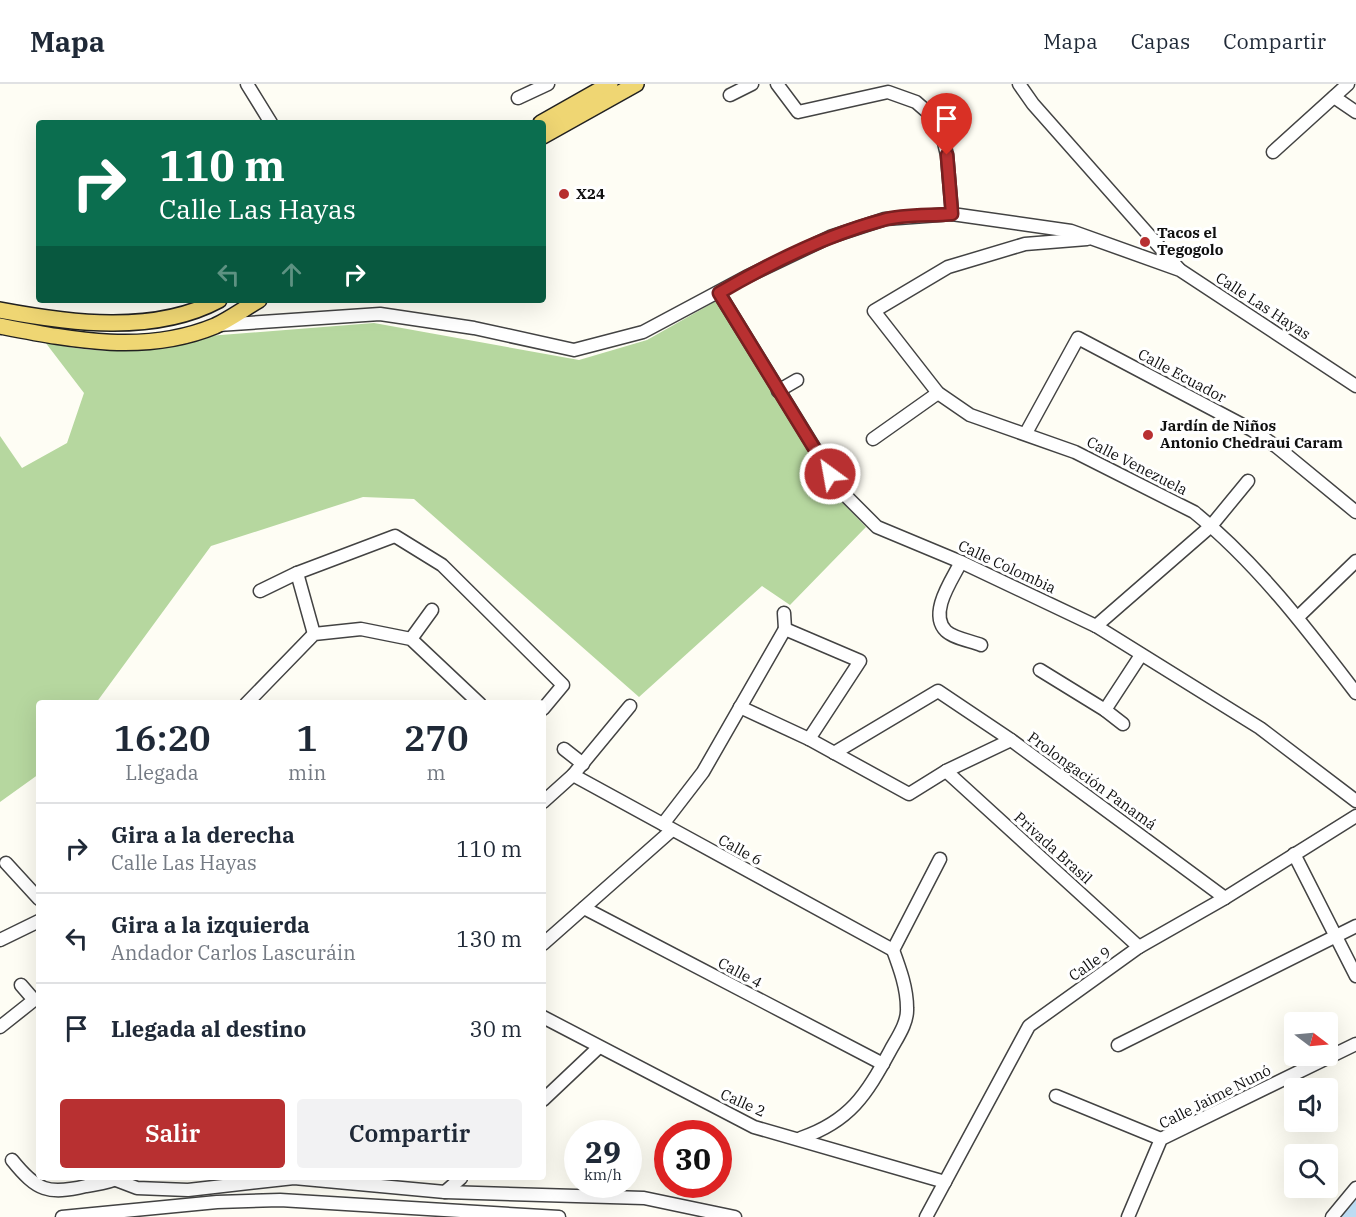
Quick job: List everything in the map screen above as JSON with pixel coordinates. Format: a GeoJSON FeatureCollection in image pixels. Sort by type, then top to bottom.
{"type":"FeatureCollection","features":[{"type":"Feature","properties":{"kind":"main road"},"geometry":{"type":"LineString","coordinates":[[546,120],[610,84]]}},
{"type":"Feature","properties":{"kind":"main road"},"geometry":{"type":"LineString","coordinates":[[546,134],[636,84]]}},
{"type":"Feature","properties":{"kind":"main road"},"geometry":{"type":"LineString","coordinates":[[0,310],[83,323],[134,322],[170,316],[210,303]]}},
{"type":"Feature","properties":{"kind":"main road"},"geometry":{"type":"LineString","coordinates":[[0,326],[80,341],[139,344],[181,337],[216,325],[254,303]]}},
{"type":"Feature","properties":{"kind":"street"},"geometry":{"type":"LineString","coordinates":[[247,84],[269,120]]}},
{"type":"Feature","properties":{"kind":"street"},"geometry":{"type":"LineString","coordinates":[[519,98],[548,84]]}},
{"type":"Feature","properties":{"kind":"street"},"geometry":{"type":"LineString","coordinates":[[730,95],[752,84]]}},
{"type":"Feature","properties":{"kind":"street"},"geometry":{"type":"LineString","coordinates":[[777,84],[798,111],[888,92],[916,102],[939,122],[947,155],[952,214]]}},
{"type":"Feature","properties":{"kind":"street"},"geometry":{"type":"LineString","coordinates":[[1019,84],[1033,104],[1180,270]]}},
{"type":"Feature","properties":{"kind":"street"},"geometry":{"type":"LineString","coordinates":[[1273,152],[1348,84]]}},
{"type":"Feature","properties":{"kind":"street"},"geometry":{"type":"LineString","coordinates":[[1334,97],[1356,112]]}},
{"type":"Feature","properties":{"kind":"street","name":"Calle Las Hayas"},"geometry":{"type":"LineString","coordinates":[[216,325],[380,314],[447,323],[574,350],[643,332],[746,277],[830,237],[885,219],[952,214],[1071,231],[1180,270],[1356,386]]}},
{"type":"Feature","properties":{"kind":"street","name":"Calle Venezuela"},"geometry":{"type":"LineString","coordinates":[[1091,239],[1025,244],[948,267],[874,311],[938,393],[970,415],[1075,452],[1194,512],[1211,525],[1298,617],[1356,693]]}},
{"type":"Feature","properties":{"kind":"street","name":"Calle Colombia"},"geometry":{"type":"LineString","coordinates":[[719,293],[841,491],[877,527],[961,562],[1096,626],[1260,728],[1356,801]]}},
{"type":"Feature","properties":{"kind":"street","name":"Calle Ecuador"},"geometry":{"type":"LineString","coordinates":[[1026,433],[1078,338],[1252,430],[1277,447],[1356,512]]}},
{"type":"Feature","properties":{"kind":"street"},"geometry":{"type":"LineString","coordinates":[[778,391],[796,380]]}},
{"type":"Feature","properties":{"kind":"street"},"geometry":{"type":"LineString","coordinates":[[873,439],[938,393]]}},
{"type":"Feature","properties":{"kind":"street"},"geometry":{"type":"LineString","coordinates":[[1096,626],[1211,525],[1248,482]]}},
{"type":"Feature","properties":{"kind":"street"},"geometry":{"type":"LineString","coordinates":[[260,591],[297,573],[395,536],[441,565],[563,685],[546,705]]}},
{"type":"Feature","properties":{"kind":"street"},"geometry":{"type":"LineString","coordinates":[[1298,617],[1356,561]]}},
{"type":"Feature","properties":{"kind":"street"},"geometry":{"type":"LineString","coordinates":[[961,562],[939,609],[939,620],[947,632],[981,645]]}},
{"type":"Feature","properties":{"kind":"street"},"geometry":{"type":"LineString","coordinates":[[297,573],[314,634]]}},
{"type":"Feature","properties":{"kind":"street"},"geometry":{"type":"LineString","coordinates":[[411,639],[432,610]]}},
{"type":"Feature","properties":{"kind":"street"},"geometry":{"type":"LineString","coordinates":[[546,941],[584,908],[667,827],[703,772],[785,629],[784,613]]}},
{"type":"Feature","properties":{"kind":"street"},"geometry":{"type":"LineString","coordinates":[[250,700],[314,634],[361,629],[411,639],[476,700]]}},
{"type":"Feature","properties":{"kind":"street"},"geometry":{"type":"LineString","coordinates":[[785,629],[860,661],[809,740]]}},
{"type":"Feature","properties":{"kind":"street"},"geometry":{"type":"LineString","coordinates":[[1105,710],[1140,655]]}},
{"type":"Feature","properties":{"kind":"street"},"geometry":{"type":"LineString","coordinates":[[1040,670],[1105,710],[1122,724]]}},
{"type":"Feature","properties":{"kind":"street","name":"Prolongación Panamá"},"geometry":{"type":"LineString","coordinates":[[834,753],[938,691],[1011,740],[1225,898]]}},
{"type":"Feature","properties":{"kind":"street"},"geometry":{"type":"LineString","coordinates":[[546,799],[583,764],[630,706]]}},
{"type":"Feature","properties":{"kind":"street"},"geometry":{"type":"LineString","coordinates":[[740,707],[809,740],[909,794],[946,771],[1011,740]]}},
{"type":"Feature","properties":{"kind":"street"},"geometry":{"type":"LineString","coordinates":[[564,749],[583,764]]}},
{"type":"Feature","properties":{"kind":"street","name":"Privada Brasil"},"geometry":{"type":"LineString","coordinates":[[946,771],[1139,947]]}},
{"type":"Feature","properties":{"kind":"street","name":"Calle 6"},"geometry":{"type":"LineString","coordinates":[[573,775],[893,950]]}},
{"type":"Feature","properties":{"kind":"street","name":"Calle 9"},"geometry":{"type":"LineString","coordinates":[[926,1217],[1029,1026],[1139,947],[1225,898],[1356,816]]}},
{"type":"Feature","properties":{"kind":"street"},"geometry":{"type":"LineString","coordinates":[[1294,854],[1356,976]]}},
{"type":"Feature","properties":{"kind":"street"},"geometry":{"type":"LineString","coordinates":[[801,1138],[822,1131],[847,1114],[867,1094],[901,1031],[908,1011],[905,987],[893,950],[940,859]]}},
{"type":"Feature","properties":{"kind":"street"},"geometry":{"type":"LineString","coordinates":[[6,863],[36,896]]}},
{"type":"Feature","properties":{"kind":"street","name":"Calle 4"},"geometry":{"type":"LineString","coordinates":[[584,908],[883,1064]]}},
{"type":"Feature","properties":{"kind":"street"},"geometry":{"type":"LineString","coordinates":[[0,940],[36,922]]}},
{"type":"Feature","properties":{"kind":"street"},"geometry":{"type":"LineString","coordinates":[[1118,1045],[1356,926]]}},
{"type":"Feature","properties":{"kind":"street"},"geometry":{"type":"LineString","coordinates":[[0,1027],[34,1000],[21,985]]}},
{"type":"Feature","properties":{"kind":"street","name":"Calle 2"},"geometry":{"type":"LineString","coordinates":[[546,1019],[598,1048],[754,1127],[801,1138],[945,1182]]}},
{"type":"Feature","properties":{"kind":"street","name":"Calle Jaime Nunó"},"geometry":{"type":"LineString","coordinates":[[1128,1217],[1161,1139],[1356,1044]]}},
{"type":"Feature","properties":{"kind":"street"},"geometry":{"type":"LineString","coordinates":[[546,1097],[598,1048]]}},
{"type":"Feature","properties":{"kind":"street"},"geometry":{"type":"LineString","coordinates":[[1056,1096],[1161,1139]]}},
{"type":"Feature","properties":{"kind":"street"},"geometry":{"type":"LineString","coordinates":[[12,1160],[29,1181],[43,1189],[60,1192],[113,1180]]}},
{"type":"Feature","properties":{"kind":"street"},"geometry":{"type":"LineString","coordinates":[[119,1180],[137,1188],[189,1190],[276,1180]]}},
{"type":"Feature","properties":{"kind":"street"},"geometry":{"type":"LineString","coordinates":[[294,1180],[296,1200]]}},
{"type":"Feature","properties":{"kind":"street"},"geometry":{"type":"LineString","coordinates":[[316,1180],[445,1192],[644,1198],[735,1217]]}},
{"type":"Feature","properties":{"kind":"street"},"geometry":{"type":"LineString","coordinates":[[445,1192],[459,1180]]}},
{"type":"Feature","properties":{"kind":"street"},"geometry":{"type":"LineString","coordinates":[[1332,1217],[1356,1188]]}},
{"type":"Feature","properties":{"kind":"street"},"geometry":{"type":"LineString","coordinates":[[62,1217],[149,1214],[217,1202],[296,1200],[559,1217]]}},
{"type":"Feature","properties":{"kind":"green space"},"geometry":{"type":"Polygon","coordinates":[[[718,300],[834,494],[866,527],[790,605],[762,586],[639,697],[414,499],[363,497],[211,546],[98,700],[36,700],[36,776],[0,802],[0,436],[22,468],[67,443],[84,393],[45,342],[87,349],[127,351],[167,346],[208,336],[374,323],[579,360],[647,340],[718,300]]]}},
{"type":"Feature","properties":{"kind":"waterway"},"geometry":{"type":"LineString","coordinates":[[1348,1217],[1356,1207]]}},
{"type":"Feature","properties":{"kind":"place","name":"X24"},"geometry":{"type":"Point","coordinates":[564,194]}},
{"type":"Feature","properties":{"kind":"place","name":"Tacos el Tegogolo"},"geometry":{"type":"Point","coordinates":[1145,242]}},
{"type":"Feature","properties":{"kind":"place","name":"Jardín de Niños Antonio Chedraui Caram"},"geometry":{"type":"Point","coordinates":[1148,435]}},
{"type":"Feature","properties":{"kind":"route"},"geometry":{"type":"LineString","coordinates":[[830,474],[719,293],[746,277],[830,237],[885,219],[952,214],[947,155]]}}]}
